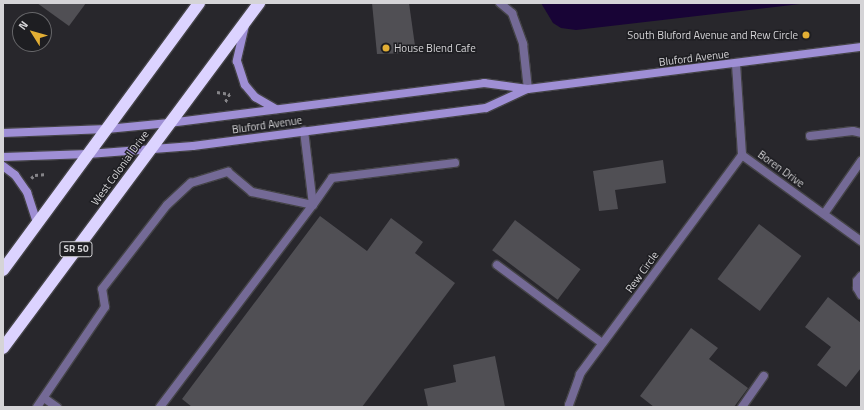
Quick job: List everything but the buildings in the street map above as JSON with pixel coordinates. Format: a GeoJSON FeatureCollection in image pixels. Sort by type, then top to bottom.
{"type":"FeatureCollection","features":[{"type":"Feature","properties":{"kind":"highway"},"geometry":{"type":"LineString","coordinates":[[3,270],[199,3]]}},
{"type":"Feature","properties":{"kind":"highway","name":"West Colonial Drive"},"geometry":{"type":"LineString","coordinates":[[3,348],[259,3]]}},
{"type":"Feature","properties":{"kind":"street"},"geometry":{"type":"LineString","coordinates":[[500,3],[512,13],[523,44],[528,89]]}},
{"type":"Feature","properties":{"kind":"street"},"geometry":{"type":"LineString","coordinates":[[246,20],[237,61],[245,85],[255,97],[276,109]]}},
{"type":"Feature","properties":{"kind":"street","name":"Bluford Avenue"},"geometry":{"type":"LineString","coordinates":[[3,133],[107,129],[169,123],[484,82],[528,89],[736,64],[861,47]]}},
{"type":"Feature","properties":{"kind":"street","name":"Boren Drive"},"geometry":{"type":"LineString","coordinates":[[736,64],[742,155],[861,241]]}},
{"type":"Feature","properties":{"kind":"street","name":"Bluford Avenue"},"geometry":{"type":"LineString","coordinates":[[3,157],[149,150],[486,108],[528,89]]}},
{"type":"Feature","properties":{"kind":"street"},"geometry":{"type":"LineString","coordinates":[[304,131],[313,205]]}},
{"type":"Feature","properties":{"kind":"street"},"geometry":{"type":"LineString","coordinates":[[810,136],[853,131],[861,133]]}},
{"type":"Feature","properties":{"kind":"street","name":"Rew Circle"},"geometry":{"type":"LineString","coordinates":[[569,407],[568,404],[580,374],[742,155]]}},
{"type":"Feature","properties":{"kind":"street"},"geometry":{"type":"LineString","coordinates":[[824,214],[861,161]]}},
{"type":"Feature","properties":{"kind":"street"},"geometry":{"type":"LineString","coordinates":[[160,407],[332,178],[456,163]]}},
{"type":"Feature","properties":{"kind":"street"},"geometry":{"type":"LineString","coordinates":[[3,166],[15,175],[27,192],[37,223]]}},
{"type":"Feature","properties":{"kind":"street"},"geometry":{"type":"LineString","coordinates":[[37,407],[104,307],[102,289],[167,206],[191,183],[228,172],[252,192],[313,205]]}},
{"type":"Feature","properties":{"kind":"street"},"geometry":{"type":"LineString","coordinates":[[497,265],[602,344]]}},
{"type":"Feature","properties":{"kind":"street"},"geometry":{"type":"LineString","coordinates":[[861,276],[857,281],[857,288],[861,294]]}},
{"type":"Feature","properties":{"kind":"street"},"geometry":{"type":"LineString","coordinates":[[742,407],[764,376]]}},
{"type":"Feature","properties":{"kind":"street"},"geometry":{"type":"LineString","coordinates":[[44,398],[57,407]]}},
{"type":"Feature","properties":{"kind":"path"},"geometry":{"type":"LineString","coordinates":[[217,92],[230,94],[224,103]]}},
{"type":"Feature","properties":{"kind":"path"},"geometry":{"type":"LineString","coordinates":[[29,179],[40,169]]}},
{"type":"Feature","properties":{"kind":"path"},"geometry":{"type":"LineString","coordinates":[[35,175],[47,174]]}},
{"type":"Feature","properties":{"kind":"shaded area"},"geometry":{"type":"Polygon","coordinates":[[[541,3],[809,3],[576,30],[561,28],[553,23],[541,3]]]}},
{"type":"Feature","properties":{"kind":"place","name":"South Bluford Avenue and Rew Circle"},"geometry":{"type":"Point","coordinates":[806,35]}},
{"type":"Feature","properties":{"kind":"place","name":"House Blend Cafe"},"geometry":{"type":"Point","coordinates":[386,48]}}]}
